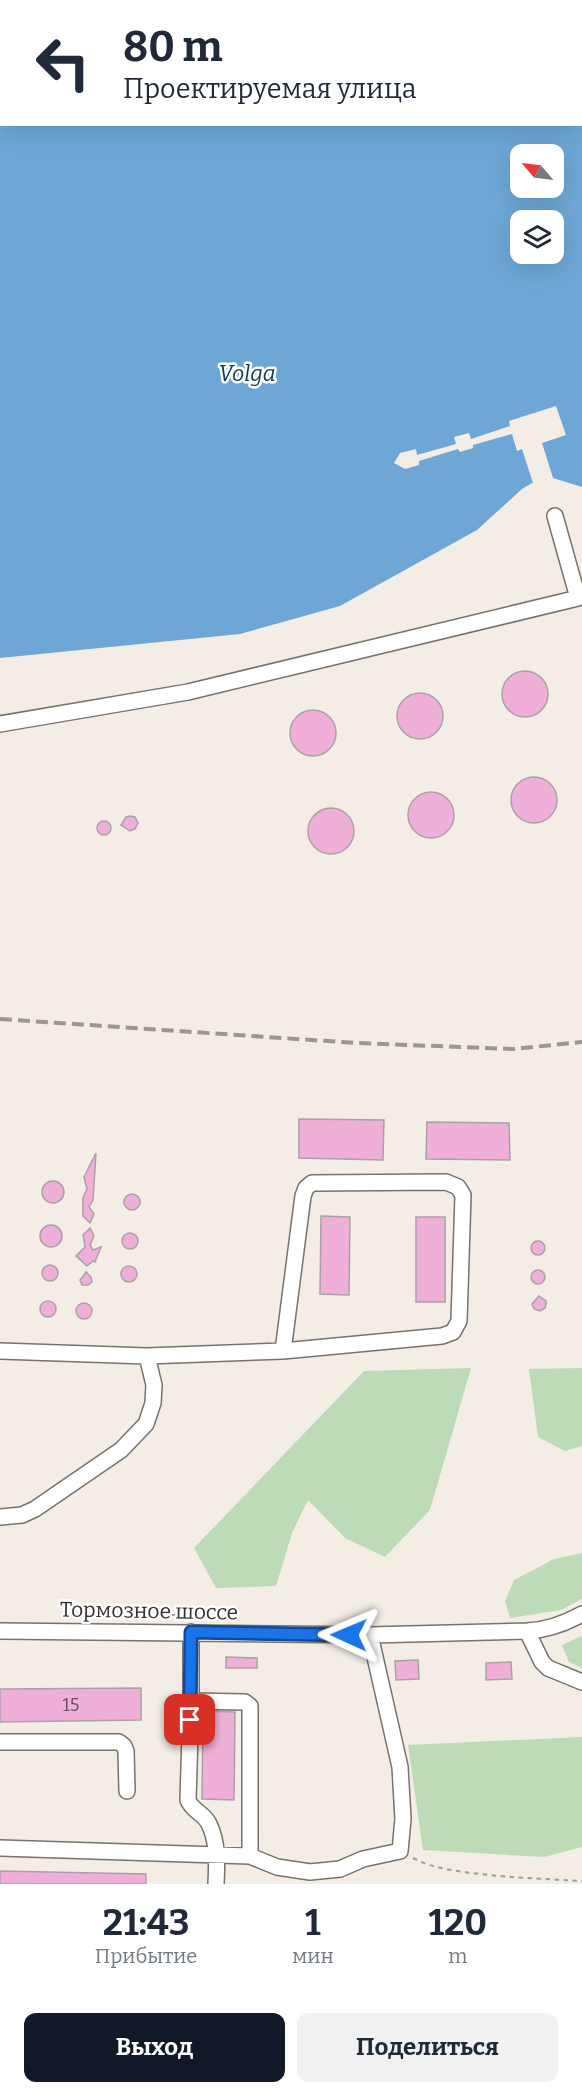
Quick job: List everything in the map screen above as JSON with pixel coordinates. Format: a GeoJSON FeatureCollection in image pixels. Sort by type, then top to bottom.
{"type":"FeatureCollection","features":[{"type":"Feature","properties":{"kind":"street"},"geometry":{"type":"LineString","coordinates":[[0,724],[188,692],[580,597],[555,516]]}},
{"type":"Feature","properties":{"kind":"street"},"geometry":{"type":"LineString","coordinates":[[0,1351],[147,1356],[284,1351],[442,1336],[453,1332],[459,1321],[464,1195],[458,1187],[446,1182],[312,1183],[306,1188],[303,1196],[284,1351]]}},
{"type":"Feature","properties":{"kind":"street"},"geometry":{"type":"LineString","coordinates":[[0,1517],[22,1515],[35,1509],[121,1450],[146,1424],[153,1403],[154,1385],[147,1356]]}},
{"type":"Feature","properties":{"kind":"street","name":"Тормозное шоссе"},"geometry":{"type":"LineString","coordinates":[[0,1631],[370,1635],[527,1631],[544,1630],[561,1625],[582,1614]]}},
{"type":"Feature","properties":{"kind":"street"},"geometry":{"type":"LineString","coordinates":[[527,1631],[542,1662],[548,1668],[582,1682]]}},
{"type":"Feature","properties":{"kind":"street"},"geometry":{"type":"LineString","coordinates":[[191,1632],[188,1800],[190,1807],[209,1823],[217,1855],[216,1884]]}},
{"type":"Feature","properties":{"kind":"street"},"geometry":{"type":"LineString","coordinates":[[0,1848],[250,1856],[277,1867],[310,1872],[340,1869],[363,1859],[400,1851],[403,1819],[400,1767],[370,1635]]}},
{"type":"Feature","properties":{"kind":"street"},"geometry":{"type":"LineString","coordinates":[[191,1701],[245,1702],[250,1706],[250,1856]]}},
{"type":"Feature","properties":{"kind":"street"},"geometry":{"type":"LineString","coordinates":[[0,1742],[119,1742],[126,1751],[127,1791]]}},
{"type":"Feature","properties":{"kind":"path"},"geometry":{"type":"LineString","coordinates":[[400,1851],[426,1865],[450,1870],[521,1879],[582,1881]]}},
{"type":"Feature","properties":{"kind":"green space"},"geometry":{"type":"Polygon","coordinates":[[[471,1368],[430,1510],[385,1557],[345,1538],[308,1500],[292,1533],[276,1586],[216,1588],[194,1548],[364,1371],[471,1368]]]}},
{"type":"Feature","properties":{"kind":"green space"},"geometry":{"type":"Polygon","coordinates":[[[582,1368],[582,1446],[565,1451],[538,1437],[529,1369],[582,1368]]]}},
{"type":"Feature","properties":{"kind":"green space"},"geometry":{"type":"Polygon","coordinates":[[[582,1553],[582,1599],[561,1610],[510,1618],[505,1601],[514,1580],[554,1559],[582,1553]]]}},
{"type":"Feature","properties":{"kind":"green space"},"geometry":{"type":"Polygon","coordinates":[[[582,1636],[582,1668],[569,1662],[562,1645],[582,1636]]]}},
{"type":"Feature","properties":{"kind":"green space"},"geometry":{"type":"Polygon","coordinates":[[[582,1737],[582,1847],[544,1857],[423,1850],[408,1745],[582,1737]]]}},
{"type":"Feature","properties":{"kind":"water","name":"Volga"},"geometry":{"type":"Polygon","coordinates":[[[0,126],[582,126],[582,487],[553,478],[532,483],[522,489],[477,530],[340,606],[240,634],[0,658],[0,126]]]}},
{"type":"Feature","properties":{"kind":"pier"},"geometry":{"type":"Polygon","coordinates":[[[556,406],[566,435],[542,443],[554,481],[534,486],[522,449],[517,451],[512,434],[473,445],[473,448],[460,452],[458,449],[419,461],[419,465],[405,469],[394,463],[400,453],[416,449],[417,455],[456,444],[454,437],[469,433],[471,439],[510,426],[509,421],[556,406]]]}},
{"type":"Feature","properties":{"kind":"building"},"geometry":{"type":"Polygon","coordinates":[[[525,671],[541,678],[548,694],[541,710],[525,717],[509,710],[502,694],[509,678],[525,671]]]}},
{"type":"Feature","properties":{"kind":"building"},"geometry":{"type":"Polygon","coordinates":[[[420,693],[436,700],[443,716],[436,732],[420,739],[404,732],[397,716],[404,700],[420,693]]]}},
{"type":"Feature","properties":{"kind":"building"},"geometry":{"type":"Polygon","coordinates":[[[313,710],[329,717],[336,733],[329,749],[313,756],[297,749],[290,733],[297,717],[313,710]]]}},
{"type":"Feature","properties":{"kind":"building"},"geometry":{"type":"Polygon","coordinates":[[[534,777],[550,784],[557,800],[550,816],[534,823],[518,816],[511,800],[518,784],[534,777]]]}},
{"type":"Feature","properties":{"kind":"building"},"geometry":{"type":"Polygon","coordinates":[[[431,792],[447,799],[454,815],[447,831],[431,838],[415,831],[408,815],[415,799],[431,792]]]}},
{"type":"Feature","properties":{"kind":"building"},"geometry":{"type":"Polygon","coordinates":[[[331,808],[347,815],[354,831],[347,847],[331,854],[315,847],[308,831],[315,815],[331,808]]]}},
{"type":"Feature","properties":{"kind":"building"},"geometry":{"type":"Polygon","coordinates":[[[126,817],[135,817],[138,823],[135,829],[130,831],[121,825],[126,817]]]}},
{"type":"Feature","properties":{"kind":"building"},"geometry":{"type":"Polygon","coordinates":[[[101,821],[107,821],[111,828],[107,835],[101,835],[97,831],[97,825],[101,821]]]}},
{"type":"Feature","properties":{"kind":"building"},"geometry":{"type":"Polygon","coordinates":[[[299,1119],[384,1120],[383,1160],[299,1158],[299,1119]]]}},
{"type":"Feature","properties":{"kind":"building"},"geometry":{"type":"Polygon","coordinates":[[[427,1122],[509,1123],[510,1160],[426,1159],[427,1122]]]}},
{"type":"Feature","properties":{"kind":"building"},"geometry":{"type":"Polygon","coordinates":[[[96,1153],[93,1200],[89,1207],[94,1214],[90,1223],[83,1216],[83,1198],[87,1189],[84,1177],[96,1153]]]}},
{"type":"Feature","properties":{"kind":"building"},"geometry":{"type":"Polygon","coordinates":[[[49,1181],[57,1181],[64,1188],[64,1196],[57,1203],[49,1203],[42,1196],[42,1188],[49,1181]]]}},
{"type":"Feature","properties":{"kind":"building"},"geometry":{"type":"Polygon","coordinates":[[[132,1194],[138,1196],[140,1202],[138,1208],[132,1210],[126,1208],[124,1202],[126,1196],[132,1194]]]}},
{"type":"Feature","properties":{"kind":"building"},"geometry":{"type":"Polygon","coordinates":[[[321,1216],[350,1217],[349,1295],[320,1294],[321,1216]]]}},
{"type":"Feature","properties":{"kind":"building"},"geometry":{"type":"Polygon","coordinates":[[[416,1217],[445,1217],[445,1302],[416,1302],[416,1217]]]}},
{"type":"Feature","properties":{"kind":"building"},"geometry":{"type":"Polygon","coordinates":[[[47,1225],[55,1225],[62,1232],[62,1240],[55,1247],[47,1247],[40,1240],[40,1232],[47,1225]]]}},
{"type":"Feature","properties":{"kind":"building"},"geometry":{"type":"Polygon","coordinates":[[[90,1228],[94,1236],[90,1245],[93,1250],[101,1247],[95,1262],[87,1266],[76,1256],[85,1247],[83,1235],[90,1228]]]}},
{"type":"Feature","properties":{"kind":"building"},"geometry":{"type":"Polygon","coordinates":[[[130,1233],[136,1235],[138,1241],[136,1247],[130,1249],[124,1247],[122,1241],[124,1235],[130,1233]]]}},
{"type":"Feature","properties":{"kind":"building"},"geometry":{"type":"Polygon","coordinates":[[[538,1241],[543,1243],[545,1248],[543,1253],[538,1255],[533,1253],[531,1248],[533,1243],[538,1241]]]}},
{"type":"Feature","properties":{"kind":"building"},"geometry":{"type":"Polygon","coordinates":[[[50,1265],[56,1267],[58,1273],[56,1279],[50,1281],[44,1279],[42,1273],[44,1267],[50,1265]]]}},
{"type":"Feature","properties":{"kind":"building"},"geometry":{"type":"Polygon","coordinates":[[[129,1266],[135,1268],[137,1274],[135,1280],[129,1282],[123,1280],[121,1274],[123,1268],[129,1266]]]}},
{"type":"Feature","properties":{"kind":"building"},"geometry":{"type":"Polygon","coordinates":[[[538,1270],[543,1272],[545,1277],[543,1282],[538,1284],[533,1282],[531,1277],[533,1272],[538,1270]]]}},
{"type":"Feature","properties":{"kind":"building"},"geometry":{"type":"Polygon","coordinates":[[[86,1272],[92,1282],[82,1285],[80,1280],[86,1272]]]}},
{"type":"Feature","properties":{"kind":"building"},"geometry":{"type":"Polygon","coordinates":[[[539,1296],[546,1301],[545,1308],[540,1311],[534,1309],[532,1304],[539,1296]]]}},
{"type":"Feature","properties":{"kind":"building"},"geometry":{"type":"Polygon","coordinates":[[[48,1301],[54,1303],[56,1309],[54,1315],[48,1317],[42,1315],[40,1309],[42,1303],[48,1301]]]}},
{"type":"Feature","properties":{"kind":"building"},"geometry":{"type":"Polygon","coordinates":[[[84,1303],[90,1305],[92,1311],[90,1317],[84,1319],[78,1317],[76,1311],[78,1305],[84,1303]]]}},
{"type":"Feature","properties":{"kind":"building"},"geometry":{"type":"Polygon","coordinates":[[[226,1657],[257,1658],[257,1668],[226,1668],[226,1657]]]}},
{"type":"Feature","properties":{"kind":"building"},"geometry":{"type":"Polygon","coordinates":[[[418,1660],[419,1679],[396,1680],[395,1661],[418,1660]]]}},
{"type":"Feature","properties":{"kind":"building"},"geometry":{"type":"Polygon","coordinates":[[[511,1662],[512,1679],[486,1680],[486,1663],[511,1662]]]}},
{"type":"Feature","properties":{"kind":"building"},"geometry":{"type":"Polygon","coordinates":[[[141,1688],[141,1720],[0,1722],[0,1689],[141,1688]]]}},
{"type":"Feature","properties":{"kind":"building"},"geometry":{"type":"Polygon","coordinates":[[[203,1711],[235,1712],[234,1800],[202,1799],[203,1711]]]}},
{"type":"Feature","properties":{"kind":"building"},"geometry":{"type":"Polygon","coordinates":[[[0,1871],[146,1874],[146,1884],[0,1884],[0,1871]]]}},
{"type":"Feature","properties":{"kind":"railway"},"geometry":{"type":"LineString","coordinates":[[0,1019],[356,1043],[513,1049],[582,1042]]}},
{"type":"Feature","properties":{"kind":"route"},"geometry":{"type":"LineString","coordinates":[[190,1720],[191,1632],[349,1635]]}}]}
